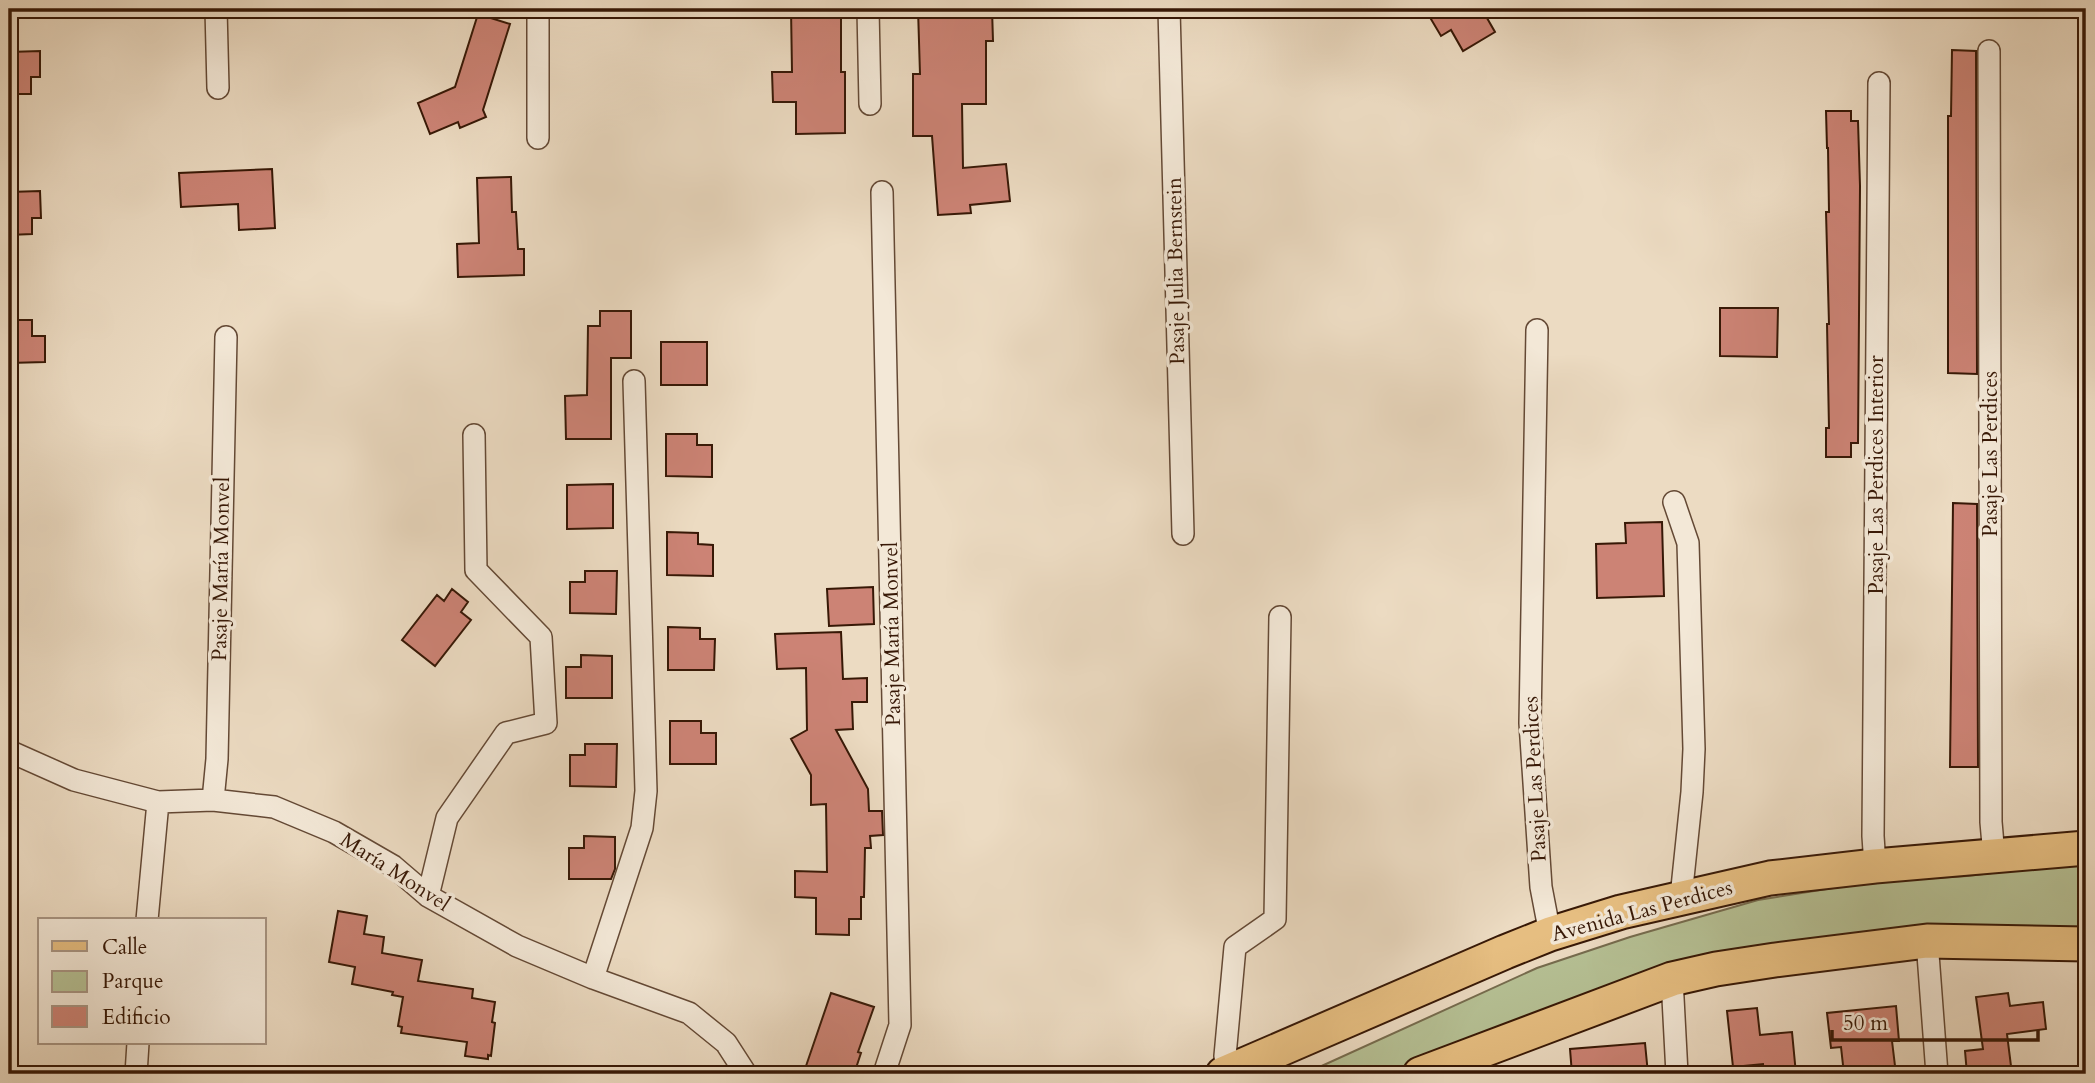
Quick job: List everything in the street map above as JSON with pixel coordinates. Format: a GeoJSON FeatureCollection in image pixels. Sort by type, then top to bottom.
{"type":"FeatureCollection","features":[{"type":"Feature","properties":{"kind":"main road","name":"Avenida Las Perdices"},"geometry":{"type":"LineString","coordinates":[[1225,1073],[1550,934],[1621,912],[1770,878],[2086,848]]}},
{"type":"Feature","properties":{"kind":"main road"},"geometry":{"type":"LineString","coordinates":[[1434,1072],[1672,979],[1716,969],[1927,941],[2086,944]]}},
{"type":"Feature","properties":{"kind":"street"},"geometry":{"type":"LineString","coordinates":[[216,9],[218,88]]}},
{"type":"Feature","properties":{"kind":"street"},"geometry":{"type":"LineString","coordinates":[[538,9],[538,138]]}},
{"type":"Feature","properties":{"kind":"street"},"geometry":{"type":"LineString","coordinates":[[868,9],[870,104]]}},
{"type":"Feature","properties":{"kind":"street","name":"Pasaje Julia Bernstein"},"geometry":{"type":"LineString","coordinates":[[1169,9],[1183,534]]}},
{"type":"Feature","properties":{"kind":"street","name":"Pasaje Las Perdices"},"geometry":{"type":"LineString","coordinates":[[1989,51],[1991,822],[1994,856]]}},
{"type":"Feature","properties":{"kind":"street","name":"Pasaje Las Perdices Interior"},"geometry":{"type":"LineString","coordinates":[[1875,866],[1873,836],[1879,83]]}},
{"type":"Feature","properties":{"kind":"street","name":"Pasaje María Monvel"},"geometry":{"type":"LineString","coordinates":[[882,192],[900,1024],[884,1074]]}},
{"type":"Feature","properties":{"kind":"street","name":"Pasaje Las Perdices"},"geometry":{"type":"LineString","coordinates":[[1537,330],[1530,723],[1541,887],[1550,934]]}},
{"type":"Feature","properties":{"kind":"street","name":"Pasaje María Monvel"},"geometry":{"type":"LineString","coordinates":[[213,800],[217,759],[226,337]]}},
{"type":"Feature","properties":{"kind":"street"},"geometry":{"type":"LineString","coordinates":[[593,978],[642,828],[646,791],[634,381]]}},
{"type":"Feature","properties":{"kind":"street"},"geometry":{"type":"LineString","coordinates":[[428,896],[447,818],[506,733],[546,723],[541,637],[476,569],[474,435]]}},
{"type":"Feature","properties":{"kind":"street"},"geometry":{"type":"LineString","coordinates":[[1674,502],[1688,543],[1694,749],[1681,897]]}},
{"type":"Feature","properties":{"kind":"street"},"geometry":{"type":"LineString","coordinates":[[1225,1073],[1235,947],[1275,919],[1280,617]]}},
{"type":"Feature","properties":{"kind":"street","name":"María Monvel"},"geometry":{"type":"LineString","coordinates":[[9,751],[74,780],[158,802],[213,800],[274,807],[334,832],[393,866],[428,896],[517,946],[593,978],[690,1013],[726,1043],[746,1074]]}},
{"type":"Feature","properties":{"kind":"street"},"geometry":{"type":"LineString","coordinates":[[147,918],[158,802]]}},
{"type":"Feature","properties":{"kind":"street"},"geometry":{"type":"LineString","coordinates":[[1927,941],[1937,1074]]}},
{"type":"Feature","properties":{"kind":"street"},"geometry":{"type":"LineString","coordinates":[[1672,979],[1677,1074]]}},
{"type":"Feature","properties":{"kind":"street"},"geometry":{"type":"LineString","coordinates":[[135,1074],[138,1044]]}},
{"type":"Feature","properties":{"kind":"green space"},"geometry":{"type":"Polygon","coordinates":[[[2086,862],[2086,935],[1917,933],[1426,1058],[1385,1074],[1304,1074],[1537,968],[1630,937],[1758,900],[1871,882],[1967,876],[2086,862]]]}},
{"type":"Feature","properties":{"kind":"building"},"geometry":{"type":"Polygon","coordinates":[[[791,9],[841,9],[845,133],[796,134],[796,102],[773,102],[772,72],[792,72],[791,9]]]}},
{"type":"Feature","properties":{"kind":"building"},"geometry":{"type":"Polygon","coordinates":[[[918,9],[992,9],[993,41],[986,41],[986,104],[962,104],[963,168],[1006,164],[1010,201],[970,205],[971,213],[938,215],[932,136],[913,136],[913,74],[920,74],[918,9]]]}},
{"type":"Feature","properties":{"kind":"building"},"geometry":{"type":"Polygon","coordinates":[[[1425,9],[1486,9],[1483,11],[1495,32],[1463,51],[1451,30],[1441,36],[1425,9]]]}},
{"type":"Feature","properties":{"kind":"building"},"geometry":{"type":"Polygon","coordinates":[[[478,14],[510,24],[483,110],[486,117],[460,128],[458,122],[430,134],[418,103],[455,87],[478,14]]]}},
{"type":"Feature","properties":{"kind":"building"},"geometry":{"type":"Polygon","coordinates":[[[1952,50],[1976,51],[1977,374],[1948,373],[1948,116],[1951,116],[1952,50]]]}},
{"type":"Feature","properties":{"kind":"building"},"geometry":{"type":"Polygon","coordinates":[[[40,51],[40,77],[31,77],[31,94],[9,94],[9,52],[40,51]]]}},
{"type":"Feature","properties":{"kind":"building"},"geometry":{"type":"Polygon","coordinates":[[[1826,111],[1851,111],[1851,121],[1858,121],[1858,443],[1851,443],[1851,457],[1826,457],[1826,428],[1829,428],[1829,324],[1826,212],[1829,212],[1826,111]]]}},
{"type":"Feature","properties":{"kind":"building"},"geometry":{"type":"Polygon","coordinates":[[[272,169],[275,228],[239,230],[238,204],[181,207],[179,173],[272,169]]]}},
{"type":"Feature","properties":{"kind":"building"},"geometry":{"type":"Polygon","coordinates":[[[511,177],[512,212],[516,212],[518,249],[524,249],[524,275],[458,277],[457,244],[479,243],[477,178],[511,177]]]}},
{"type":"Feature","properties":{"kind":"building"},"geometry":{"type":"Polygon","coordinates":[[[40,191],[41,218],[32,218],[32,234],[9,235],[9,192],[40,191]]]}},
{"type":"Feature","properties":{"kind":"building"},"geometry":{"type":"Polygon","coordinates":[[[1720,308],[1778,308],[1777,357],[1720,356],[1720,308]]]}},
{"type":"Feature","properties":{"kind":"building"},"geometry":{"type":"Polygon","coordinates":[[[600,311],[631,311],[631,358],[611,358],[611,439],[566,439],[565,396],[587,395],[588,326],[600,326],[600,311]]]}},
{"type":"Feature","properties":{"kind":"building"},"geometry":{"type":"Polygon","coordinates":[[[9,320],[32,320],[32,336],[45,336],[45,362],[9,363],[9,320]]]}},
{"type":"Feature","properties":{"kind":"building"},"geometry":{"type":"Polygon","coordinates":[[[661,342],[707,342],[707,385],[661,385],[661,342]]]}},
{"type":"Feature","properties":{"kind":"building"},"geometry":{"type":"Polygon","coordinates":[[[666,434],[697,434],[697,445],[712,445],[712,477],[666,476],[666,434]]]}},
{"type":"Feature","properties":{"kind":"building"},"geometry":{"type":"Polygon","coordinates":[[[613,484],[613,528],[567,529],[567,485],[613,484]]]}},
{"type":"Feature","properties":{"kind":"building"},"geometry":{"type":"Polygon","coordinates":[[[1953,503],[1977,504],[1978,767],[1950,767],[1953,503]]]}},
{"type":"Feature","properties":{"kind":"building"},"geometry":{"type":"Polygon","coordinates":[[[1662,522],[1664,596],[1597,598],[1596,544],[1626,543],[1625,523],[1662,522]]]}},
{"type":"Feature","properties":{"kind":"building"},"geometry":{"type":"Polygon","coordinates":[[[667,532],[698,533],[698,544],[713,545],[713,576],[667,575],[667,532]]]}},
{"type":"Feature","properties":{"kind":"building"},"geometry":{"type":"Polygon","coordinates":[[[585,571],[617,571],[616,614],[570,613],[570,582],[585,582],[585,571]]]}},
{"type":"Feature","properties":{"kind":"building"},"geometry":{"type":"Polygon","coordinates":[[[873,587],[874,624],[829,626],[827,589],[873,587]]]}},
{"type":"Feature","properties":{"kind":"building"},"geometry":{"type":"Polygon","coordinates":[[[452,589],[468,602],[461,612],[471,620],[435,666],[402,640],[437,595],[444,601],[452,589]]]}},
{"type":"Feature","properties":{"kind":"building"},"geometry":{"type":"Polygon","coordinates":[[[668,627],[700,628],[700,639],[715,639],[714,670],[668,670],[668,627]]]}},
{"type":"Feature","properties":{"kind":"building"},"geometry":{"type":"Polygon","coordinates":[[[841,632],[843,679],[867,678],[867,702],[852,702],[853,729],[836,730],[868,789],[869,811],[882,811],[883,835],[870,836],[871,848],[865,848],[861,919],[849,919],[849,935],[816,934],[816,898],[795,897],[795,871],[827,872],[826,804],[811,805],[811,775],[791,739],[807,730],[806,668],[777,669],[775,634],[841,632]]]}},
{"type":"Feature","properties":{"kind":"building"},"geometry":{"type":"Polygon","coordinates":[[[581,655],[612,656],[612,698],[566,698],[566,667],[581,667],[581,655]]]}},
{"type":"Feature","properties":{"kind":"building"},"geometry":{"type":"Polygon","coordinates":[[[670,721],[701,721],[701,733],[716,733],[716,764],[670,764],[670,721]]]}},
{"type":"Feature","properties":{"kind":"building"},"geometry":{"type":"Polygon","coordinates":[[[585,744],[617,744],[616,787],[570,786],[570,755],[585,755],[585,744]]]}},
{"type":"Feature","properties":{"kind":"building"},"geometry":{"type":"Polygon","coordinates":[[[584,836],[615,837],[615,869],[611,879],[569,879],[569,848],[584,848],[584,836]]]}},
{"type":"Feature","properties":{"kind":"building"},"geometry":{"type":"Polygon","coordinates":[[[338,911],[367,916],[364,934],[384,937],[382,953],[422,960],[418,981],[473,989],[472,998],[495,1002],[491,1056],[488,1055],[488,1059],[465,1056],[467,1042],[401,1033],[402,1027],[398,1026],[403,997],[392,995],[393,992],[352,984],[355,967],[329,962],[338,911]]]}},
{"type":"Feature","properties":{"kind":"building"},"geometry":{"type":"Polygon","coordinates":[[[831,993],[874,1007],[858,1052],[861,1053],[854,1074],[832,1074],[806,1066],[831,993]]]}},
{"type":"Feature","properties":{"kind":"building"},"geometry":{"type":"Polygon","coordinates":[[[2008,993],[2010,1006],[2043,1002],[2046,1029],[2007,1034],[2012,1074],[1967,1074],[1965,1051],[1983,1049],[1976,997],[2008,993]]]}},
{"type":"Feature","properties":{"kind":"building"},"geometry":{"type":"Polygon","coordinates":[[[1896,1006],[1899,1041],[1892,1041],[1896,1074],[1844,1074],[1841,1047],[1831,1048],[1827,1013],[1896,1006]]]}},
{"type":"Feature","properties":{"kind":"building"},"geometry":{"type":"Polygon","coordinates":[[[1757,1008],[1760,1035],[1792,1032],[1796,1074],[1764,1074],[1763,1064],[1733,1067],[1727,1011],[1757,1008]]]}},
{"type":"Feature","properties":{"kind":"building"},"geometry":{"type":"Polygon","coordinates":[[[1645,1043],[1648,1074],[1572,1074],[1570,1049],[1645,1043]]]}}]}
